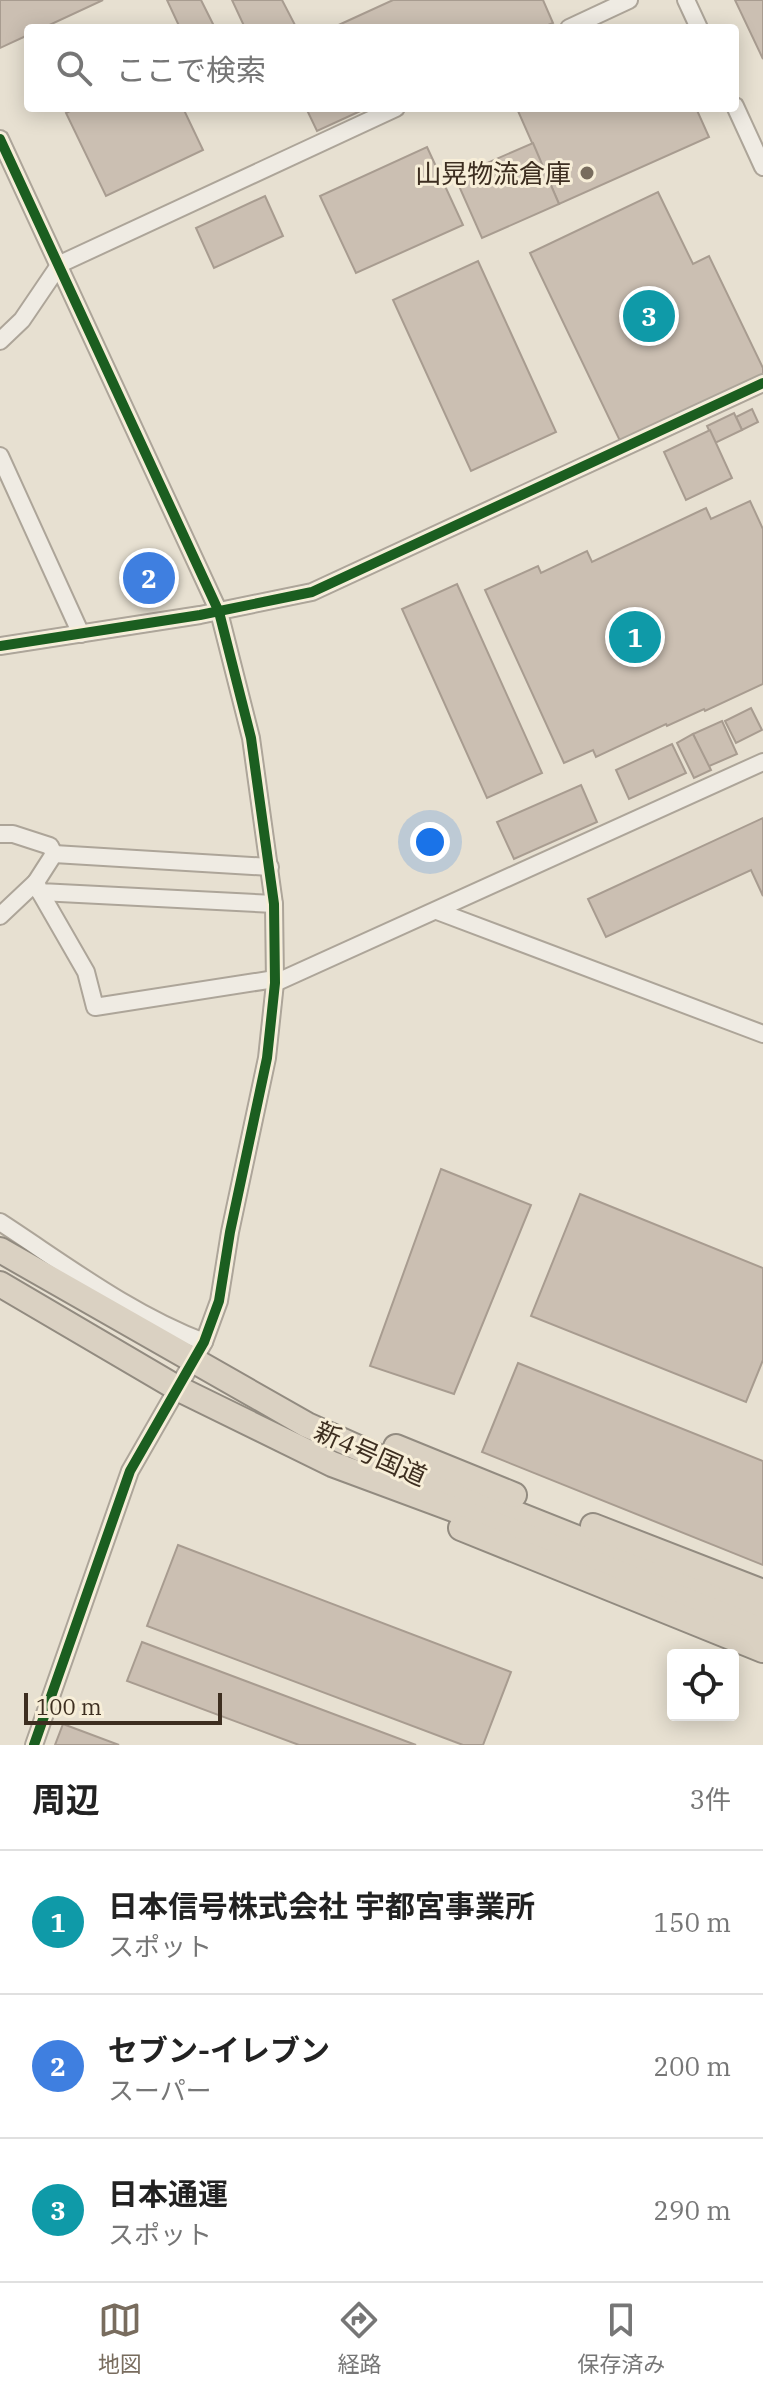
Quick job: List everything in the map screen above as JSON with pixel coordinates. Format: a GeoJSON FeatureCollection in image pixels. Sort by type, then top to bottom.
{"type":"FeatureCollection","features":[{"type":"Feature","properties":{"kind":"highway","name":"新4号国道"},"geometry":{"type":"LineString","coordinates":[[0,1250],[198,1352],[227,1379],[307,1425],[426,1478],[763,1612]]}},
{"type":"Feature","properties":{"kind":"highway","name":"新4号国道"},"geometry":{"type":"LineString","coordinates":[[0,1284],[177,1388],[332,1464],[526,1536],[763,1631]]}},
{"type":"Feature","properties":{"kind":"highway"},"geometry":{"type":"LineString","coordinates":[[227,1379],[763,1592]]}},
{"type":"Feature","properties":{"kind":"highway"},"geometry":{"type":"LineString","coordinates":[[332,1464],[362,1485],[535,1560],[763,1650]]}},
{"type":"Feature","properties":{"kind":"street"},"geometry":{"type":"LineString","coordinates":[[578,24],[629,0]]}},
{"type":"Feature","properties":{"kind":"street"},"geometry":{"type":"LineString","coordinates":[[686,0],[697,24]]}},
{"type":"Feature","properties":{"kind":"street"},"geometry":{"type":"LineString","coordinates":[[0,341],[22,320],[60,264],[387,112]]}},
{"type":"Feature","properties":{"kind":"street"},"geometry":{"type":"LineString","coordinates":[[738,112],[763,167]]}},
{"type":"Feature","properties":{"kind":"street"},"geometry":{"type":"LineString","coordinates":[[0,139],[219,612],[251,738],[274,904],[275,981],[267,1058],[230,1232],[219,1301],[198,1352],[130,1471],[34,1745]]}},
{"type":"Feature","properties":{"kind":"street"},"geometry":{"type":"LineString","coordinates":[[0,646],[219,612],[329,586],[763,383]]}},
{"type":"Feature","properties":{"kind":"street"},"geometry":{"type":"LineString","coordinates":[[0,456],[81,634]]}},
{"type":"Feature","properties":{"kind":"street"},"geometry":{"type":"LineString","coordinates":[[38,887],[86,972],[95,1007],[275,981],[437,911],[763,762]]}},
{"type":"Feature","properties":{"kind":"street"},"geometry":{"type":"LineString","coordinates":[[0,834],[13,834],[50,846],[54,854]]}},
{"type":"Feature","properties":{"kind":"street"},"geometry":{"type":"LineString","coordinates":[[54,854],[270,867]]}},
{"type":"Feature","properties":{"kind":"street"},"geometry":{"type":"LineString","coordinates":[[0,916],[38,887],[54,854]]}},
{"type":"Feature","properties":{"kind":"street"},"geometry":{"type":"LineString","coordinates":[[38,887],[274,904]]}},
{"type":"Feature","properties":{"kind":"street"},"geometry":{"type":"LineString","coordinates":[[437,911],[763,1034]]}},
{"type":"Feature","properties":{"kind":"street"},"geometry":{"type":"LineString","coordinates":[[0,1222],[74,1274],[182,1334],[198,1352]]}},
{"type":"Feature","properties":{"kind":"building"},"geometry":{"type":"Polygon","coordinates":[[[0,0],[103,0],[52,24],[24,24],[24,37],[0,48],[0,0]]]}},
{"type":"Feature","properties":{"kind":"building"},"geometry":{"type":"Polygon","coordinates":[[[167,0],[201,0],[213,24],[178,24],[167,0]]]}},
{"type":"Feature","properties":{"kind":"building"},"geometry":{"type":"Polygon","coordinates":[[[232,0],[282,0],[294,24],[243,24],[232,0]]]}},
{"type":"Feature","properties":{"kind":"building"},"geometry":{"type":"Polygon","coordinates":[[[393,0],[543,0],[553,23],[551,24],[341,24],[393,0]]]}},
{"type":"Feature","properties":{"kind":"building"},"geometry":{"type":"Polygon","coordinates":[[[735,0],[763,0],[763,59],[735,0]]]}},
{"type":"Feature","properties":{"kind":"building"},"geometry":{"type":"Polygon","coordinates":[[[185,112],[203,150],[106,196],[66,113],[185,112]]]}},
{"type":"Feature","properties":{"kind":"building"},"geometry":{"type":"Polygon","coordinates":[[[308,112],[358,112],[317,131],[308,112]]]}},
{"type":"Feature","properties":{"kind":"building","name":"山晃物流倉庫"},"geometry":{"type":"Polygon","coordinates":[[[518,112],[698,112],[709,137],[559,204],[518,112]]]}},
{"type":"Feature","properties":{"kind":"building"},"geometry":{"type":"Polygon","coordinates":[[[533,143],[559,204],[482,238],[455,177],[533,143]]]}},
{"type":"Feature","properties":{"kind":"building"},"geometry":{"type":"Polygon","coordinates":[[[427,147],[463,225],[356,273],[320,196],[427,147]]]}},
{"type":"Feature","properties":{"kind":"building"},"geometry":{"type":"Polygon","coordinates":[[[658,192],[693,264],[709,256],[763,368],[763,375],[621,443],[530,253],[658,192]]]}},
{"type":"Feature","properties":{"kind":"building"},"geometry":{"type":"Polygon","coordinates":[[[265,196],[283,236],[214,268],[196,228],[265,196]]]}},
{"type":"Feature","properties":{"kind":"building"},"geometry":{"type":"Polygon","coordinates":[[[478,261],[556,432],[471,471],[393,300],[478,261]]]}},
{"type":"Feature","properties":{"kind":"building"},"geometry":{"type":"Polygon","coordinates":[[[752,409],[758,422],[742,430],[736,417],[752,409]]]}},
{"type":"Feature","properties":{"kind":"building"},"geometry":{"type":"Polygon","coordinates":[[[734,413],[742,430],[715,443],[707,426],[734,413]]]}},
{"type":"Feature","properties":{"kind":"building"},"geometry":{"type":"Polygon","coordinates":[[[710,430],[732,478],[686,500],[664,452],[710,430]]]}},
{"type":"Feature","properties":{"kind":"building"},"geometry":{"type":"Polygon","coordinates":[[[750,501],[763,529],[763,684],[596,757],[593,750],[564,763],[485,590],[538,566],[541,573],[587,551],[592,562],[706,508],[711,519],[750,501]]]}},
{"type":"Feature","properties":{"kind":"building"},"geometry":{"type":"Polygon","coordinates":[[[150,557],[166,589],[147,598],[131,566],[150,557]]]}},
{"type":"Feature","properties":{"kind":"building"},"geometry":{"type":"Polygon","coordinates":[[[457,584],[542,773],[487,798],[402,609],[457,584]]]}},
{"type":"Feature","properties":{"kind":"building"},"geometry":{"type":"Polygon","coordinates":[[[751,708],[762,730],[736,743],[725,721],[751,708]]]}},
{"type":"Feature","properties":{"kind":"building"},"geometry":{"type":"Polygon","coordinates":[[[722,721],[737,754],[707,767],[693,734],[722,721]]]}},
{"type":"Feature","properties":{"kind":"building"},"geometry":{"type":"Polygon","coordinates":[[[693,734],[711,770],[694,778],[677,743],[693,734]]]}},
{"type":"Feature","properties":{"kind":"building"},"geometry":{"type":"Polygon","coordinates":[[[672,744],[686,773],[629,799],[616,770],[672,744]]]}},
{"type":"Feature","properties":{"kind":"building"},"geometry":{"type":"Polygon","coordinates":[[[581,785],[597,822],[514,859],[497,822],[581,785]]]}},
{"type":"Feature","properties":{"kind":"building"},"geometry":{"type":"Polygon","coordinates":[[[763,818],[763,896],[751,870],[606,937],[588,899],[763,818]]]}},
{"type":"Feature","properties":{"kind":"building"},"geometry":{"type":"Polygon","coordinates":[[[441,1169],[531,1205],[454,1394],[370,1366],[441,1169]]]}},
{"type":"Feature","properties":{"kind":"building"},"geometry":{"type":"Polygon","coordinates":[[[580,1194],[763,1268],[763,1360],[746,1402],[531,1316],[580,1194]]]}},
{"type":"Feature","properties":{"kind":"building"},"geometry":{"type":"Polygon","coordinates":[[[518,1363],[763,1461],[763,1565],[482,1452],[518,1363]]]}},
{"type":"Feature","properties":{"kind":"building"},"geometry":{"type":"Polygon","coordinates":[[[178,1545],[511,1672],[483,1745],[463,1745],[147,1626],[178,1545]]]}},
{"type":"Feature","properties":{"kind":"building"},"geometry":{"type":"Polygon","coordinates":[[[142,1642],[416,1745],[299,1745],[127,1681],[142,1642]]]}},
{"type":"Feature","properties":{"kind":"building"},"geometry":{"type":"Polygon","coordinates":[[[63,1724],[119,1745],[55,1745],[63,1724]]]}},
{"type":"Feature","properties":{"kind":"cycle path"},"geometry":{"type":"LineString","coordinates":[[0,139],[219,612],[251,738],[274,904],[275,983],[267,1058],[230,1232],[219,1301],[204,1342],[130,1471],[34,1745]]}},
{"type":"Feature","properties":{"kind":"cycle path"},"geometry":{"type":"LineString","coordinates":[[0,646],[200,615],[312,592],[763,383]]}},
{"type":"Feature","properties":{"kind":"place","name":"山晃物流倉庫"},"geometry":{"type":"Point","coordinates":[587,173]}},
{"type":"Feature","properties":{"kind":"place","name":"日本通運"},"geometry":{"type":"Point","coordinates":[649,316]}},
{"type":"Feature","properties":{"kind":"place","name":"セブン-イレブン"},"geometry":{"type":"Point","coordinates":[149,578]}},
{"type":"Feature","properties":{"kind":"place","name":"日本信号株式会社 宇都宮事業所"},"geometry":{"type":"Point","coordinates":[635,637]}}]}
